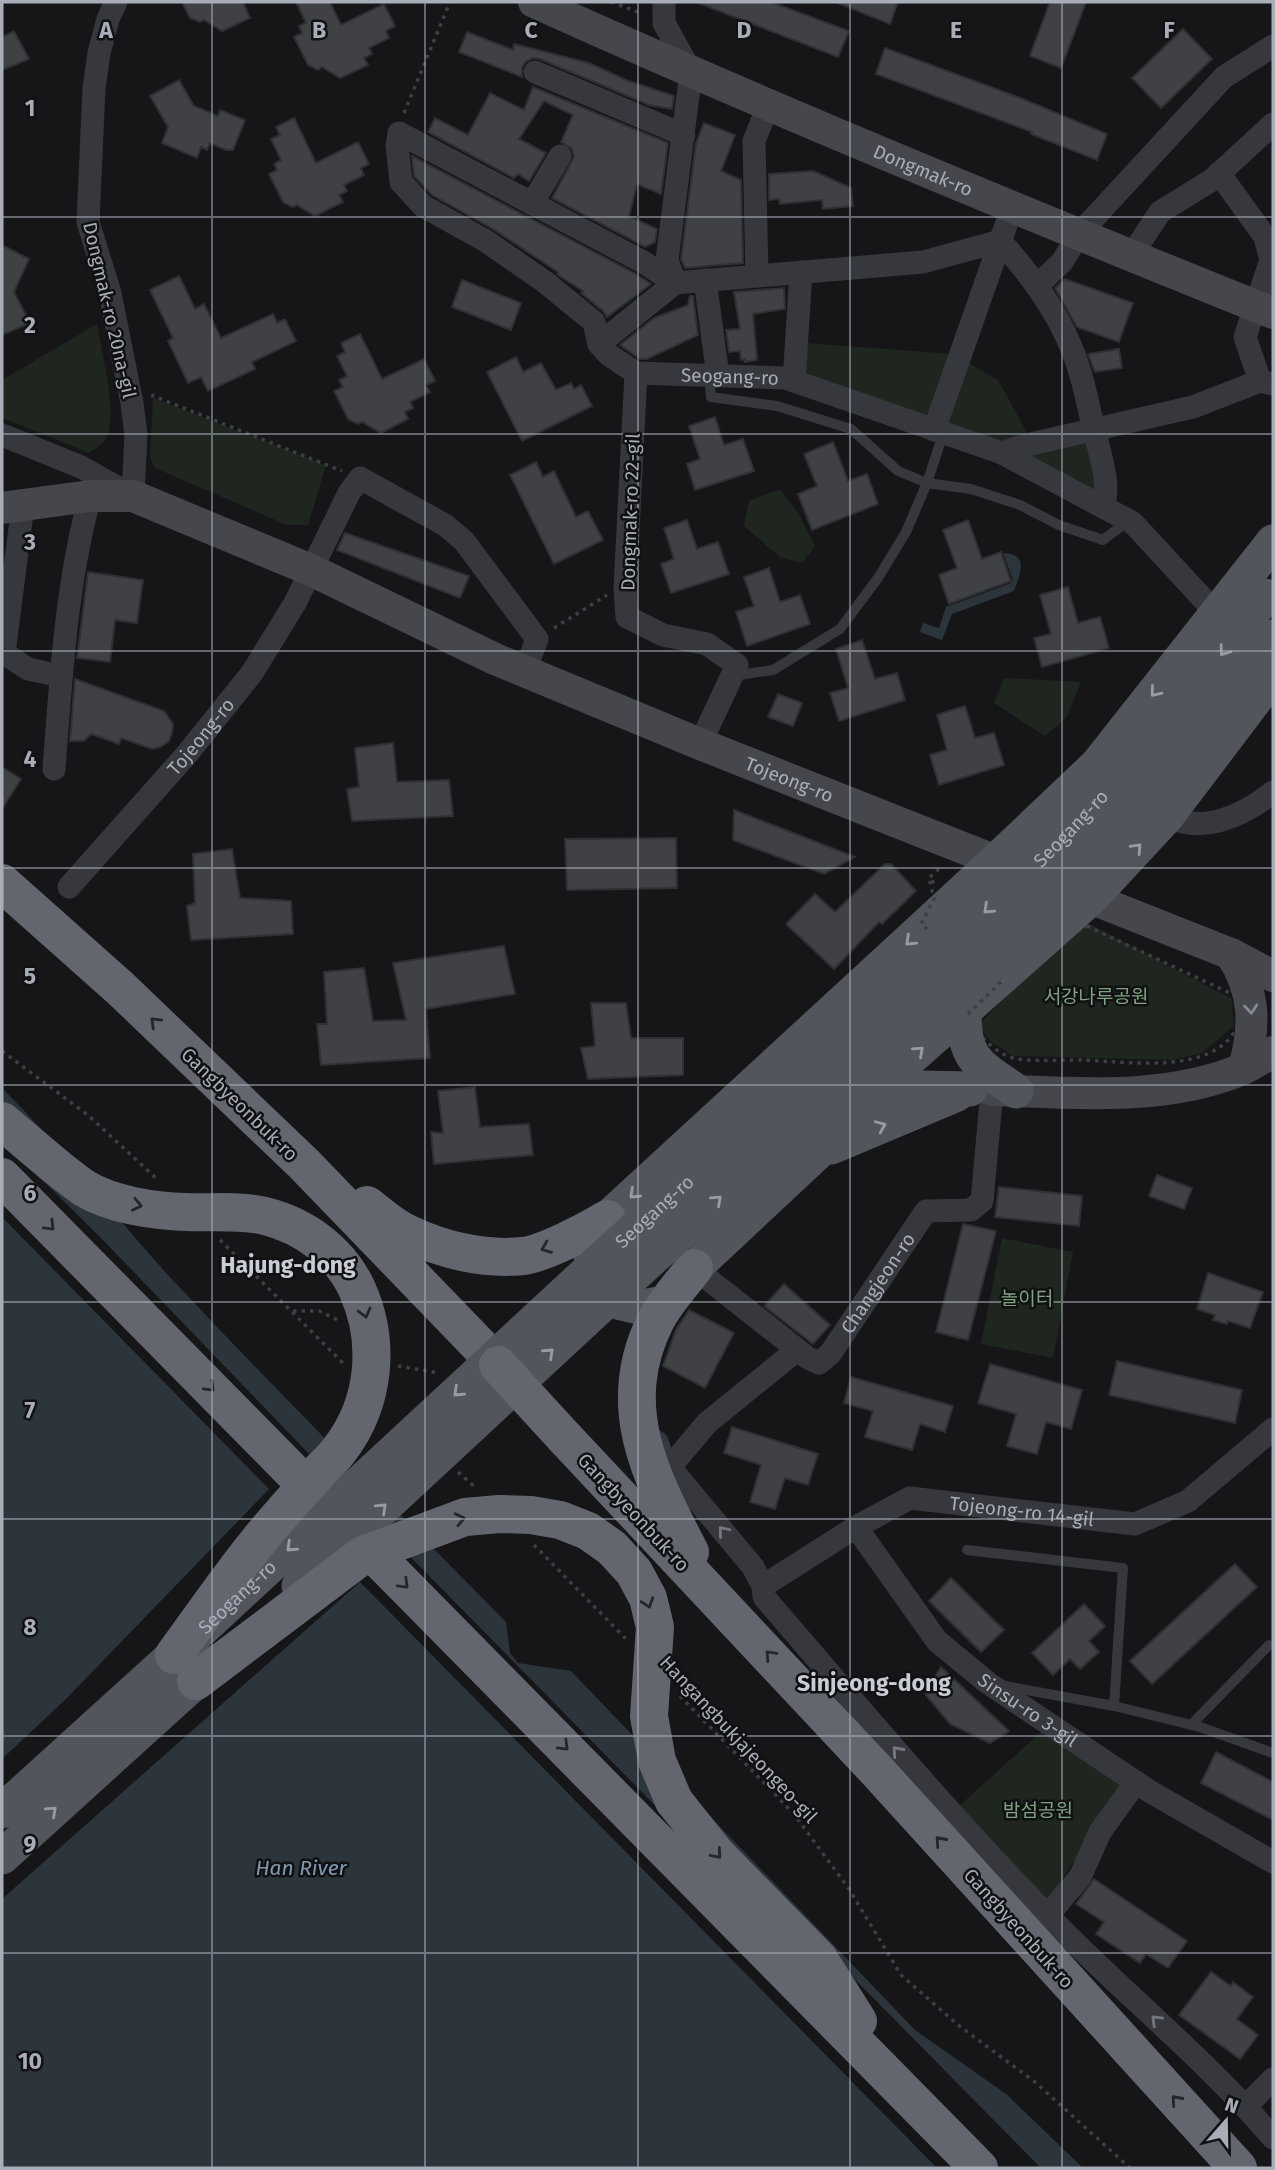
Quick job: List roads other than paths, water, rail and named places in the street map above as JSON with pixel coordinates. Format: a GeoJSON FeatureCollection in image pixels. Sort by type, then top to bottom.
{"type":"FeatureCollection","features":[{"type":"Feature","properties":{"kind":"highway","name":"Gangbyeonbuk-ro"},"geometry":{"type":"LineString","coordinates":[[2,883],[120,989],[304,1164],[498,1365],[878,1772],[1238,2168]]}},
{"type":"Feature","properties":{"kind":"highway"},"geometry":{"type":"LineString","coordinates":[[2,1121],[85,1188],[117,1201],[185,1212],[226,1211],[265,1216],[296,1228],[327,1247],[349,1272],[361,1300],[370,1330],[372,1362],[368,1393],[358,1420],[340,1450],[256,1543],[185,1668]]}},
{"type":"Feature","properties":{"kind":"highway"},"geometry":{"type":"LineString","coordinates":[[304,1164],[405,1233],[479,1256],[526,1256],[582,1234],[607,1219]]}},
{"type":"Feature","properties":{"kind":"highway"},"geometry":{"type":"LineString","coordinates":[[2,1177],[979,2168]]}},
{"type":"Feature","properties":{"kind":"highway"},"geometry":{"type":"LineString","coordinates":[[694,1268],[666,1303],[645,1346],[636,1378],[636,1411],[643,1449],[658,1490],[709,1591]]}},
{"type":"Feature","properties":{"kind":"highway"},"geometry":{"type":"LineString","coordinates":[[185,1668],[363,1555],[420,1535],[441,1524],[465,1517],[520,1514],[560,1520],[588,1531],[612,1548],[634,1572],[648,1598],[655,1626],[649,1716],[657,1761],[674,1801],[717,1855],[819,1959],[895,2081]]}},
{"type":"Feature","properties":{"kind":"main road","name":"Dongmak-ro"},"geometry":{"type":"LineString","coordinates":[[534,2],[768,106],[1264,309]]}},
{"type":"Feature","properties":{"kind":"main road","name":"Tojeong-ro"},"geometry":{"type":"LineString","coordinates":[[12,506],[90,496],[133,496],[311,570],[495,659],[700,744],[1231,954],[1273,976]]}},
{"type":"Feature","properties":{"kind":"main road"},"geometry":{"type":"LineString","coordinates":[[666,1303],[639,1307],[621,1303],[593,1272],[590,1247],[607,1219],[1097,765],[1273,542]]}},
{"type":"Feature","properties":{"kind":"main road","name":"Seogang-ro"},"geometry":{"type":"LineString","coordinates":[[2,1857],[185,1668],[587,1272],[1034,867],[1168,722],[1269,590]]}},
{"type":"Feature","properties":{"kind":"main road","name":"Seogang-ro"},"geometry":{"type":"LineString","coordinates":[[2,1811],[185,1668],[621,1287],[1064,883],[1130,814],[1193,742],[1273,637]]}},
{"type":"Feature","properties":{"kind":"main road"},"geometry":{"type":"LineString","coordinates":[[694,1268],[818,1152],[880,1086],[966,1013],[1091,898],[1167,816],[1273,676]]}},
{"type":"Feature","properties":{"kind":"main road"},"geometry":{"type":"LineString","coordinates":[[1231,954],[1248,988],[1252,1011],[1250,1047],[1244,1068]]}},
{"type":"Feature","properties":{"kind":"main road"},"geometry":{"type":"LineString","coordinates":[[966,1013],[965,1041],[993,1090]]}},
{"type":"Feature","properties":{"kind":"main road"},"geometry":{"type":"LineString","coordinates":[[722,1114],[791,1094],[880,1086],[1136,1092],[1198,1082],[1244,1068],[1273,1052]]}},
{"type":"Feature","properties":{"kind":"main road"},"geometry":{"type":"LineString","coordinates":[[818,1152],[993,1090]]}},
{"type":"Feature","properties":{"kind":"street","name":"Dongmak-ro 20na-gil"},"geometry":{"type":"LineString","coordinates":[[116,2],[108,19],[99,53],[94,88],[88,222],[110,293],[128,386],[136,435],[133,496]]}},
{"type":"Feature","properties":{"kind":"street"},"geometry":{"type":"LineString","coordinates":[[664,13],[691,72],[667,260],[675,283]]}},
{"type":"Feature","properties":{"kind":"street"},"geometry":{"type":"LineString","coordinates":[[1038,285],[1062,262],[1079,234],[1224,77],[1272,49]]}},
{"type":"Feature","properties":{"kind":"street"},"geometry":{"type":"LineString","coordinates":[[535,72],[684,135]]}},
{"type":"Feature","properties":{"kind":"street"},"geometry":{"type":"LineString","coordinates":[[757,276],[754,141],[768,106]]}},
{"type":"Feature","properties":{"kind":"street"},"geometry":{"type":"LineString","coordinates":[[1131,256],[1160,212],[1219,173],[1273,124]]}},
{"type":"Feature","properties":{"kind":"street"},"geometry":{"type":"LineString","coordinates":[[636,373],[609,355],[599,344],[594,322],[545,282],[486,241],[423,206],[401,182],[397,146],[399,134],[643,262],[675,283]]}},
{"type":"Feature","properties":{"kind":"street"},"geometry":{"type":"LineString","coordinates":[[532,204],[560,156]]}},
{"type":"Feature","properties":{"kind":"street"},"geometry":{"type":"LineString","coordinates":[[1002,453],[1021,446],[1193,407],[1267,383],[1245,337],[1264,309],[1271,260],[1265,237],[1219,173]]}},
{"type":"Feature","properties":{"kind":"street"},"geometry":{"type":"LineString","coordinates":[[939,432],[1012,208]]}},
{"type":"Feature","properties":{"kind":"street"},"geometry":{"type":"LineString","coordinates":[[599,344],[675,283],[923,262],[1000,241]]}},
{"type":"Feature","properties":{"kind":"street"},"geometry":{"type":"LineString","coordinates":[[1000,241],[1050,302],[1078,366],[1100,453],[1107,497],[1103,507]]}},
{"type":"Feature","properties":{"kind":"street"},"geometry":{"type":"LineString","coordinates":[[794,381],[801,272]]}},
{"type":"Feature","properties":{"kind":"street"},"geometry":{"type":"LineString","coordinates":[[705,280],[714,376]]}},
{"type":"Feature","properties":{"kind":"street","name":"Seogang-ro"},"geometry":{"type":"LineString","coordinates":[[636,373],[785,378],[1002,453],[1133,523],[1217,614]]}},
{"type":"Feature","properties":{"kind":"street","name":"Dongmak-ro 22-gil"},"geometry":{"type":"LineString","coordinates":[[636,373],[625,589],[627,617],[663,635],[707,644],[737,665],[732,676]]}},
{"type":"Feature","properties":{"kind":"street"},"geometry":{"type":"LineString","coordinates":[[2,435],[81,467],[133,496]]}},
{"type":"Feature","properties":{"kind":"street"},"geometry":{"type":"LineString","coordinates":[[311,570],[349,493],[360,478],[444,526],[464,541],[537,639],[525,671]]}},
{"type":"Feature","properties":{"kind":"street"},"geometry":{"type":"LineString","coordinates":[[54,769],[61,676],[78,541],[90,496]]}},
{"type":"Feature","properties":{"kind":"street"},"geometry":{"type":"LineString","coordinates":[[12,506],[4,653],[28,668],[61,676]]}},
{"type":"Feature","properties":{"kind":"street","name":"Tojeong-ro"},"geometry":{"type":"LineString","coordinates":[[69,887],[187,754],[252,673],[295,603],[311,570]]}},
{"type":"Feature","properties":{"kind":"street"},"geometry":{"type":"LineString","coordinates":[[700,744],[732,676]]}},
{"type":"Feature","properties":{"kind":"street"},"geometry":{"type":"LineString","coordinates":[[1167,816],[1181,823],[1197,825],[1224,819],[1256,805],[1273,792]]}},
{"type":"Feature","properties":{"kind":"street","name":"Changjeon-ro"},"geometry":{"type":"LineString","coordinates":[[694,1268],[797,1350],[819,1363],[830,1354],[926,1211],[971,1210],[982,1201],[993,1090]]}},
{"type":"Feature","properties":{"kind":"street"},"geometry":{"type":"LineString","coordinates":[[645,1346],[650,1376],[647,1399],[650,1421],[663,1459],[753,1567],[763,1586],[764,1597],[982,1846],[1048,1915],[1246,2106],[1273,2138]]}},
{"type":"Feature","properties":{"kind":"street"},"geometry":{"type":"LineString","coordinates":[[670,1467],[707,1423],[797,1350]]}},
{"type":"Feature","properties":{"kind":"street","name":"Tojeong-ro 14-gil"},"geometry":{"type":"LineString","coordinates":[[763,1586],[856,1527],[910,1498],[1135,1524],[1188,1501],[1273,1429]]}},
{"type":"Feature","properties":{"kind":"street","name":"Sinsu-ro 3-gil"},"geometry":{"type":"LineString","coordinates":[[856,1527],[937,1641],[988,1683],[1136,1782],[1273,1862]]}},
{"type":"Feature","properties":{"kind":"street"},"geometry":{"type":"LineString","coordinates":[[1048,1915],[1080,1877],[1100,1832],[1136,1782]]}},
{"type":"Feature","properties":{"kind":"street"},"geometry":{"type":"LineString","coordinates":[[1246,2106],[1273,2079]]}},
{"type":"Feature","properties":{"kind":"lane"},"geometry":{"type":"LineString","coordinates":[[714,376],[711,397],[777,406],[851,429],[898,471],[926,483],[971,489],[1020,505],[1059,525],[1103,540],[1128,521]]}},
{"type":"Feature","properties":{"kind":"lane"},"geometry":{"type":"LineString","coordinates":[[732,676],[774,670],[840,629],[878,578],[906,532],[926,483],[939,432]]}},
{"type":"Feature","properties":{"kind":"lane"},"geometry":{"type":"LineString","coordinates":[[967,1550],[1123,1568],[1114,1706]]}},
{"type":"Feature","properties":{"kind":"lane"},"geometry":{"type":"LineString","coordinates":[[1191,1725],[1269,1645]]}},
{"type":"Feature","properties":{"kind":"lane"},"geometry":{"type":"LineString","coordinates":[[988,1683],[1114,1706],[1191,1725],[1273,1752]]}},
{"type":"Feature","properties":{"kind":"water"},"geometry":{"type":"Polygon","coordinates":[[[1003,553],[1011,554],[1020,561],[1020,572],[1014,591],[952,614],[942,640],[920,632],[923,623],[939,628],[946,607],[1011,583],[1013,580],[1003,553]]]}},
{"type":"Feature","properties":{"kind":"water","name":"Han River"},"geometry":{"type":"Polygon","coordinates":[[[2,1088],[209,1319],[506,1622],[510,1653],[518,1663],[571,1671],[915,2030],[1006,2094],[1083,2168],[2,2168],[2,1088]]]}},
{"type":"Feature","properties":{"kind":"district","name":"Hajung-dong"},"geometry":{"type":"Point","coordinates":[288,1265]}},
{"type":"Feature","properties":{"kind":"district","name":"Sinjeong-dong"},"geometry":{"type":"Point","coordinates":[874,1683]}},
{"type":"Feature","properties":{"kind":"park label","name":"서강나루공원"},"geometry":{"type":"Point","coordinates":[1096,996]}},
{"type":"Feature","properties":{"kind":"park label","name":"놀이터"},"geometry":{"type":"Point","coordinates":[1027,1298]}},
{"type":"Feature","properties":{"kind":"park label","name":"밤섬공원"},"geometry":{"type":"Point","coordinates":[1038,1810]}}]}
